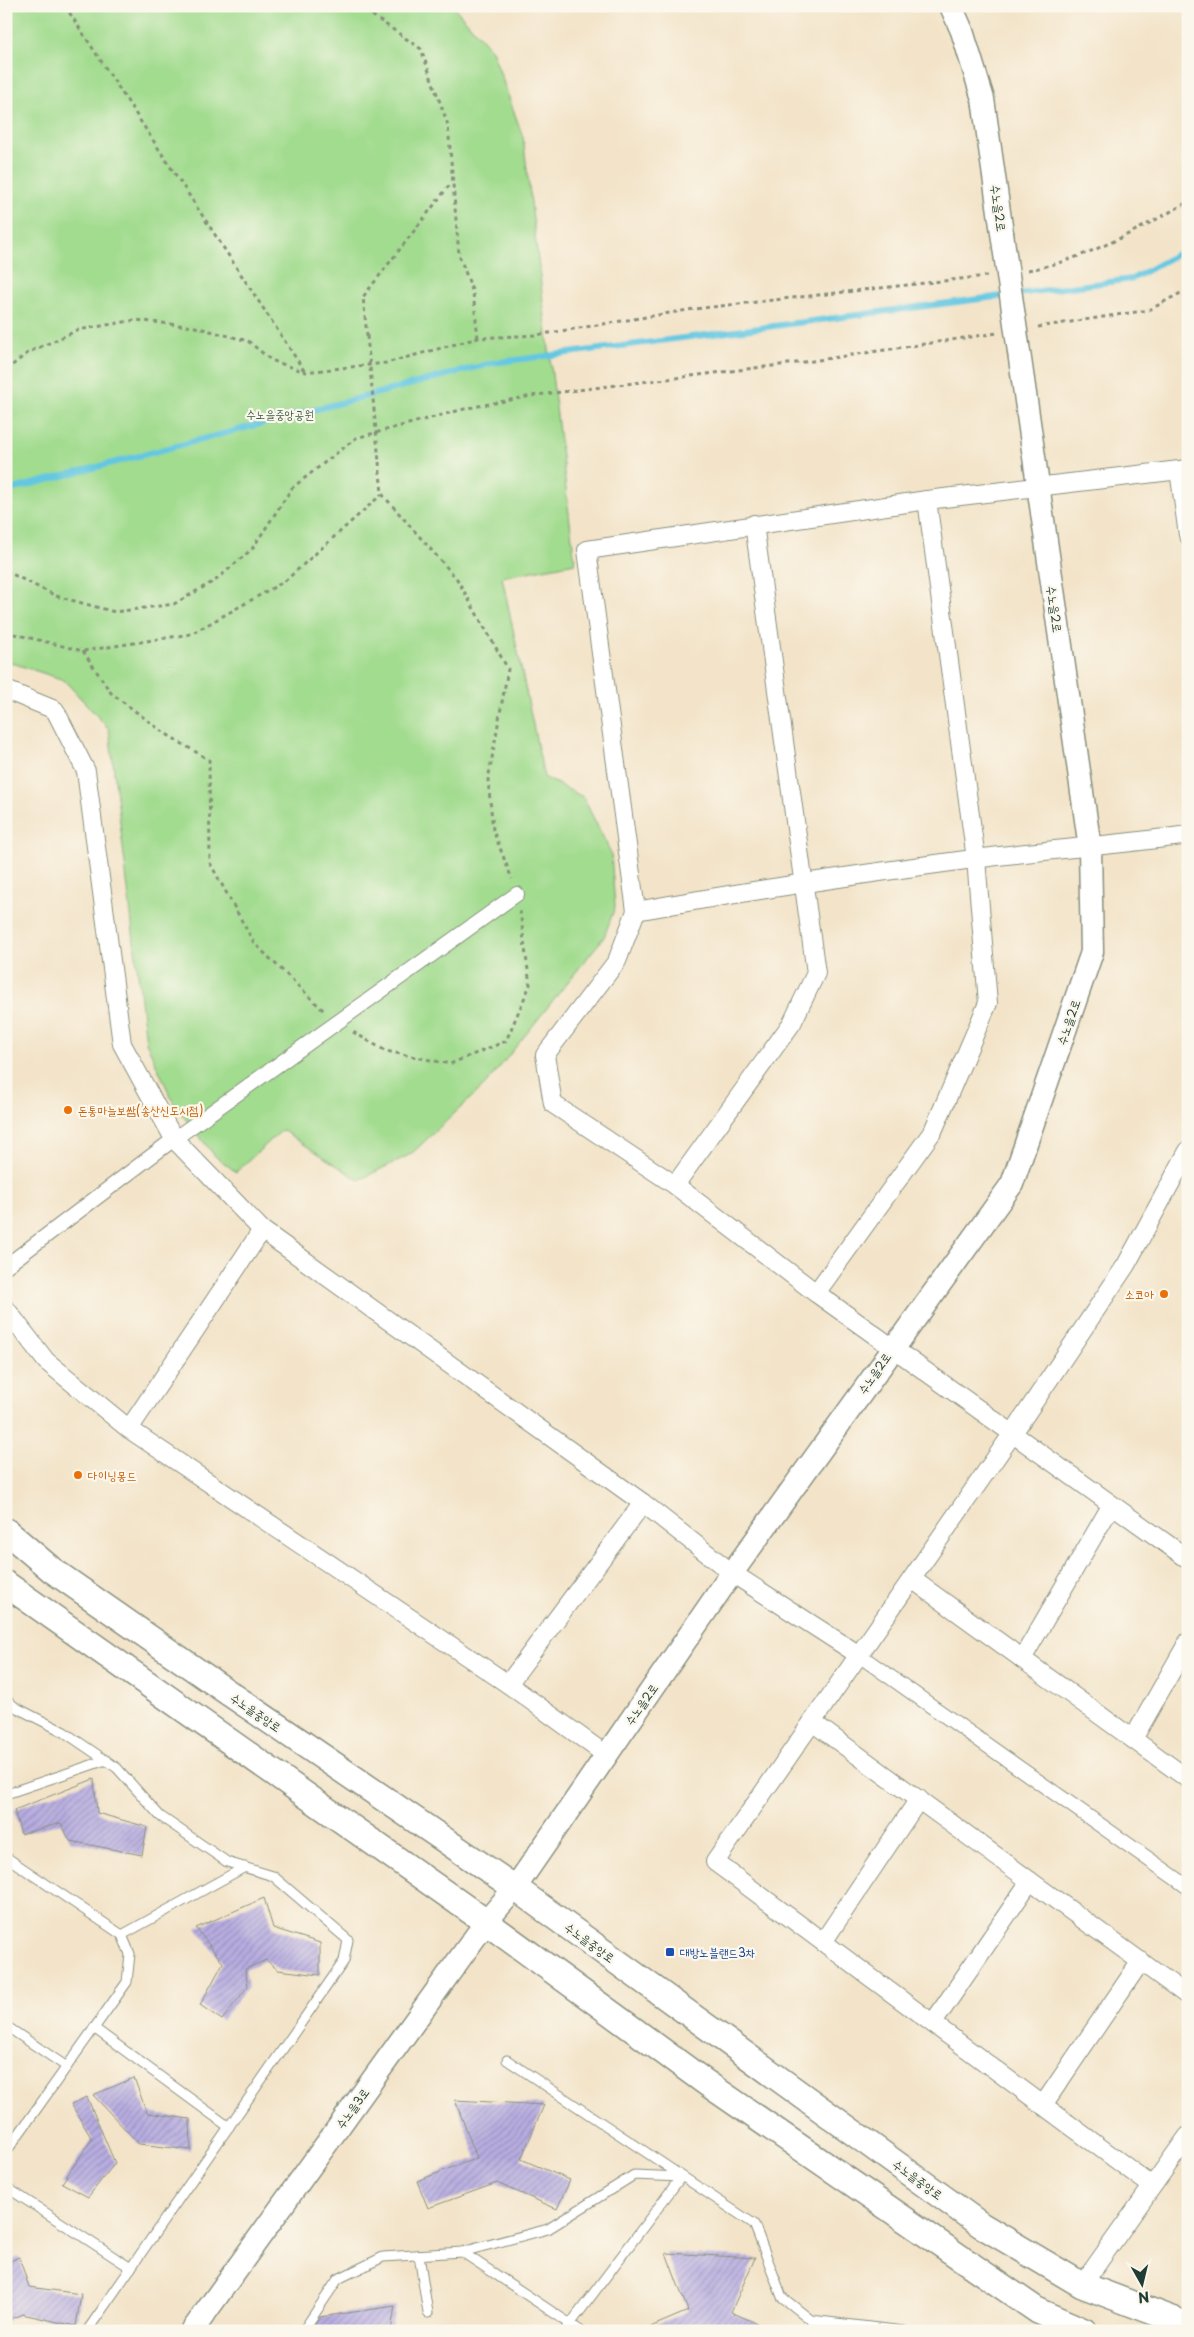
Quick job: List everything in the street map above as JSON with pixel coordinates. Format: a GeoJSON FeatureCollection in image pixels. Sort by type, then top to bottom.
{"type":"FeatureCollection","features":[{"type":"Feature","properties":{"kind":"main road","name":"수노을중앙로"},"geometry":{"type":"LineString","coordinates":[[6,1531],[52,1570],[515,1888],[981,2225],[1082,2286],[1188,2325]]}},
{"type":"Feature","properties":{"kind":"main road"},"geometry":{"type":"LineString","coordinates":[[6,1584],[486,1922],[705,2082],[1038,2311],[1084,2331]]}},
{"type":"Feature","properties":{"kind":"street","name":"수노을2로"},"geometry":{"type":"LineString","coordinates":[[515,1888],[732,1573],[893,1346],[1012,1184],[1092,952],[1090,848],[983,99],[962,31],[951,6]]}},
{"type":"Feature","properties":{"kind":"street"},"geometry":{"type":"LineString","coordinates":[[1188,535],[1183,469],[927,500],[587,550],[636,911],[617,961],[544,1055],[553,1104],[675,1185],[816,1292],[1188,1560]]}},
{"type":"Feature","properties":{"kind":"street"},"geometry":{"type":"LineString","coordinates":[[816,1292],[933,1131],[988,1002],[976,859],[927,500]]}},
{"type":"Feature","properties":{"kind":"street"},"geometry":{"type":"LineString","coordinates":[[675,1185],[792,1023],[816,973],[754,524]]}},
{"type":"Feature","properties":{"kind":"street"},"geometry":{"type":"LineString","coordinates":[[6,690],[55,710],[86,771],[122,1044],[174,1139],[262,1230],[643,1503],[732,1573],[859,1655],[1188,1887]]}},
{"type":"Feature","properties":{"kind":"street"},"geometry":{"type":"LineString","coordinates":[[636,911],[802,882],[976,859],[1090,848],[1188,835]]}},
{"type":"Feature","properties":{"kind":"street"},"geometry":{"type":"LineString","coordinates":[[6,1266],[174,1139],[518,894]]}},
{"type":"Feature","properties":{"kind":"street"},"geometry":{"type":"LineString","coordinates":[[1152,2186],[715,1862],[1013,1433],[1126,1266],[1188,1151]]}},
{"type":"Feature","properties":{"kind":"street"},"geometry":{"type":"LineString","coordinates":[[129,1429],[262,1230]]}},
{"type":"Feature","properties":{"kind":"street"},"geometry":{"type":"LineString","coordinates":[[6,1309],[46,1360],[129,1429],[508,1684],[606,1755]]}},
{"type":"Feature","properties":{"kind":"street"},"geometry":{"type":"LineString","coordinates":[[508,1684],[643,1503]]}},
{"type":"Feature","properties":{"kind":"street"},"geometry":{"type":"LineString","coordinates":[[1022,1659],[1111,1506]]}},
{"type":"Feature","properties":{"kind":"street"},"geometry":{"type":"LineString","coordinates":[[912,1579],[1188,1778]]}},
{"type":"Feature","properties":{"kind":"street"},"geometry":{"type":"LineString","coordinates":[[1133,1739],[1188,1642]]}},
{"type":"Feature","properties":{"kind":"street"},"geometry":{"type":"LineString","coordinates":[[812,1722],[1188,1996]]}},
{"type":"Feature","properties":{"kind":"street"},"geometry":{"type":"LineString","coordinates":[[823,1942],[919,1799]]}},
{"type":"Feature","properties":{"kind":"street"},"geometry":{"type":"LineString","coordinates":[[933,2024],[1030,1881]]}},
{"type":"Feature","properties":{"kind":"street","name":"수노을3로"},"geometry":{"type":"LineString","coordinates":[[192,2331],[486,1922],[515,1888]]}},
{"type":"Feature","properties":{"kind":"street"},"geometry":{"type":"LineString","coordinates":[[1043,2105],[1140,1961]]}},
{"type":"Feature","properties":{"kind":"street"},"geometry":{"type":"LineString","coordinates":[[1082,2286],[1188,2136]]}},
{"type":"Feature","properties":{"kind":"lane"},"geometry":{"type":"LineString","coordinates":[[6,1699],[15,1707],[64,1732],[118,1768],[160,1816],[227,1862],[273,1876],[348,1940],[344,1961],[87,2331]]}},
{"type":"Feature","properties":{"kind":"lane"},"geometry":{"type":"LineString","coordinates":[[6,1794],[106,1760]]}},
{"type":"Feature","properties":{"kind":"lane"},"geometry":{"type":"LineString","coordinates":[[6,1857],[122,1935],[130,1954],[127,1982],[6,2152]]}},
{"type":"Feature","properties":{"kind":"lane"},"geometry":{"type":"LineString","coordinates":[[122,1935],[245,1867]]}},
{"type":"Feature","properties":{"kind":"lane"},"geometry":{"type":"LineString","coordinates":[[6,2026],[67,2067]]}},
{"type":"Feature","properties":{"kind":"lane"},"geometry":{"type":"LineString","coordinates":[[94,2028],[228,2127]]}},
{"type":"Feature","properties":{"kind":"lane"},"geometry":{"type":"LineString","coordinates":[[507,2060],[754,2224],[782,2297],[811,2320],[904,2331]]}},
{"type":"Feature","properties":{"kind":"lane"},"geometry":{"type":"LineString","coordinates":[[303,2331],[338,2280],[384,2257],[462,2252],[548,2229],[634,2175],[682,2177]]}},
{"type":"Feature","properties":{"kind":"lane"},"geometry":{"type":"LineString","coordinates":[[568,2327],[682,2177]]}},
{"type":"Feature","properties":{"kind":"lane"},"geometry":{"type":"LineString","coordinates":[[6,2187],[131,2268]]}},
{"type":"Feature","properties":{"kind":"lane"},"geometry":{"type":"LineString","coordinates":[[462,2252],[568,2327],[581,2331]]}},
{"type":"Feature","properties":{"kind":"lane"},"geometry":{"type":"LineString","coordinates":[[419,2254],[428,2313]]}},
{"type":"Feature","properties":{"kind":"path"},"geometry":{"type":"LineString","coordinates":[[65,6],[305,372]]}},
{"type":"Feature","properties":{"kind":"path"},"geometry":{"type":"LineString","coordinates":[[359,6],[421,50],[448,125],[459,255],[473,293],[478,338]]}},
{"type":"Feature","properties":{"kind":"path"},"geometry":{"type":"LineString","coordinates":[[83,651],[111,693],[163,732],[209,760],[210,863],[254,943],[337,1023],[386,1052],[450,1064],[506,1040],[530,985],[518,894],[493,830],[488,780],[508,668],[457,579],[382,494],[363,296],[452,183]]}},
{"type":"Feature","properties":{"kind":"path"},"geometry":{"type":"LineString","coordinates":[[1020,271],[1047,267],[1129,235],[1188,202]]}},
{"type":"Feature","properties":{"kind":"path"},"geometry":{"type":"LineString","coordinates":[[6,370],[29,352],[78,330],[136,320],[195,327],[248,341],[271,360],[305,372],[386,363],[478,338],[537,335],[694,309],[993,275]]}},
{"type":"Feature","properties":{"kind":"path"},"geometry":{"type":"LineString","coordinates":[[1032,328],[1148,310],[1188,289]]}},
{"type":"Feature","properties":{"kind":"path"},"geometry":{"type":"LineString","coordinates":[[6,571],[56,596],[115,612],[174,604],[216,580],[252,549],[292,488],[356,438],[468,408],[537,395],[812,361],[1004,332]]}},
{"type":"Feature","properties":{"kind":"path"},"geometry":{"type":"LineString","coordinates":[[6,632],[83,651],[191,634],[284,581],[382,494]]}},
{"type":"Feature","properties":{"kind":"green space","name":"수노을중앙공원"},"geometry":{"type":"Polygon","coordinates":[[[6,6],[453,6],[492,50],[523,137],[575,563],[502,577],[544,777],[583,797],[611,853],[615,907],[604,937],[486,1084],[411,1154],[359,1180],[282,1130],[236,1172],[215,1156],[175,1106],[146,1042],[109,729],[64,680],[6,661],[6,6]]]}},
{"type":"Feature","properties":{"kind":"building"},"geometry":{"type":"Polygon","coordinates":[[[94,1779],[97,1813],[147,1827],[142,1855],[70,1841],[61,1823],[21,1834],[14,1810],[94,1779]]]}},
{"type":"Feature","properties":{"kind":"building"},"geometry":{"type":"Polygon","coordinates":[[[264,1898],[273,1928],[320,1943],[320,1975],[278,1970],[266,1960],[245,1969],[248,1986],[222,2020],[200,2005],[223,1963],[196,1928],[264,1898]]]}},
{"type":"Feature","properties":{"kind":"building"},"geometry":{"type":"Polygon","coordinates":[[[134,2078],[147,2113],[190,2119],[191,2150],[139,2144],[93,2095],[134,2078]]]}},
{"type":"Feature","properties":{"kind":"building"},"geometry":{"type":"Polygon","coordinates":[[[87,2097],[115,2163],[88,2197],[62,2183],[92,2139],[71,2104],[87,2097]]]}},
{"type":"Feature","properties":{"kind":"building"},"geometry":{"type":"Polygon","coordinates":[[[455,2100],[544,2105],[521,2159],[570,2180],[557,2209],[497,2183],[428,2208],[417,2181],[477,2158],[455,2100]]]}},
{"type":"Feature","properties":{"kind":"building"},"geometry":{"type":"Polygon","coordinates":[[[666,2253],[755,2258],[731,2312],[774,2331],[641,2331],[688,2311],[666,2253]]]}},
{"type":"Feature","properties":{"kind":"building"},"geometry":{"type":"Polygon","coordinates":[[[19,2257],[29,2287],[81,2294],[76,2326],[22,2314],[6,2321],[6,2263],[19,2257]]]}},
{"type":"Feature","properties":{"kind":"building"},"geometry":{"type":"Polygon","coordinates":[[[395,2306],[391,2331],[311,2331],[320,2317],[395,2306]]]}},
{"type":"Feature","properties":{"kind":"waterway"},"geometry":{"type":"LineString","coordinates":[[6,491],[492,363],[1132,279],[1188,248]]}},
{"type":"Feature","properties":{"kind":"place","name":"돈통마늘보쌈(송산신도시점)"},"geometry":{"type":"Point","coordinates":[68,1110]}},
{"type":"Feature","properties":{"kind":"place","name":"소코아"},"geometry":{"type":"Point","coordinates":[1164,1294]}},
{"type":"Feature","properties":{"kind":"place","name":"다이닝몽드"},"geometry":{"type":"Point","coordinates":[78,1475]}},
{"type":"Feature","properties":{"kind":"place","name":"대방노블랜드3차"},"geometry":{"type":"Point","coordinates":[670,1952]}}]}
